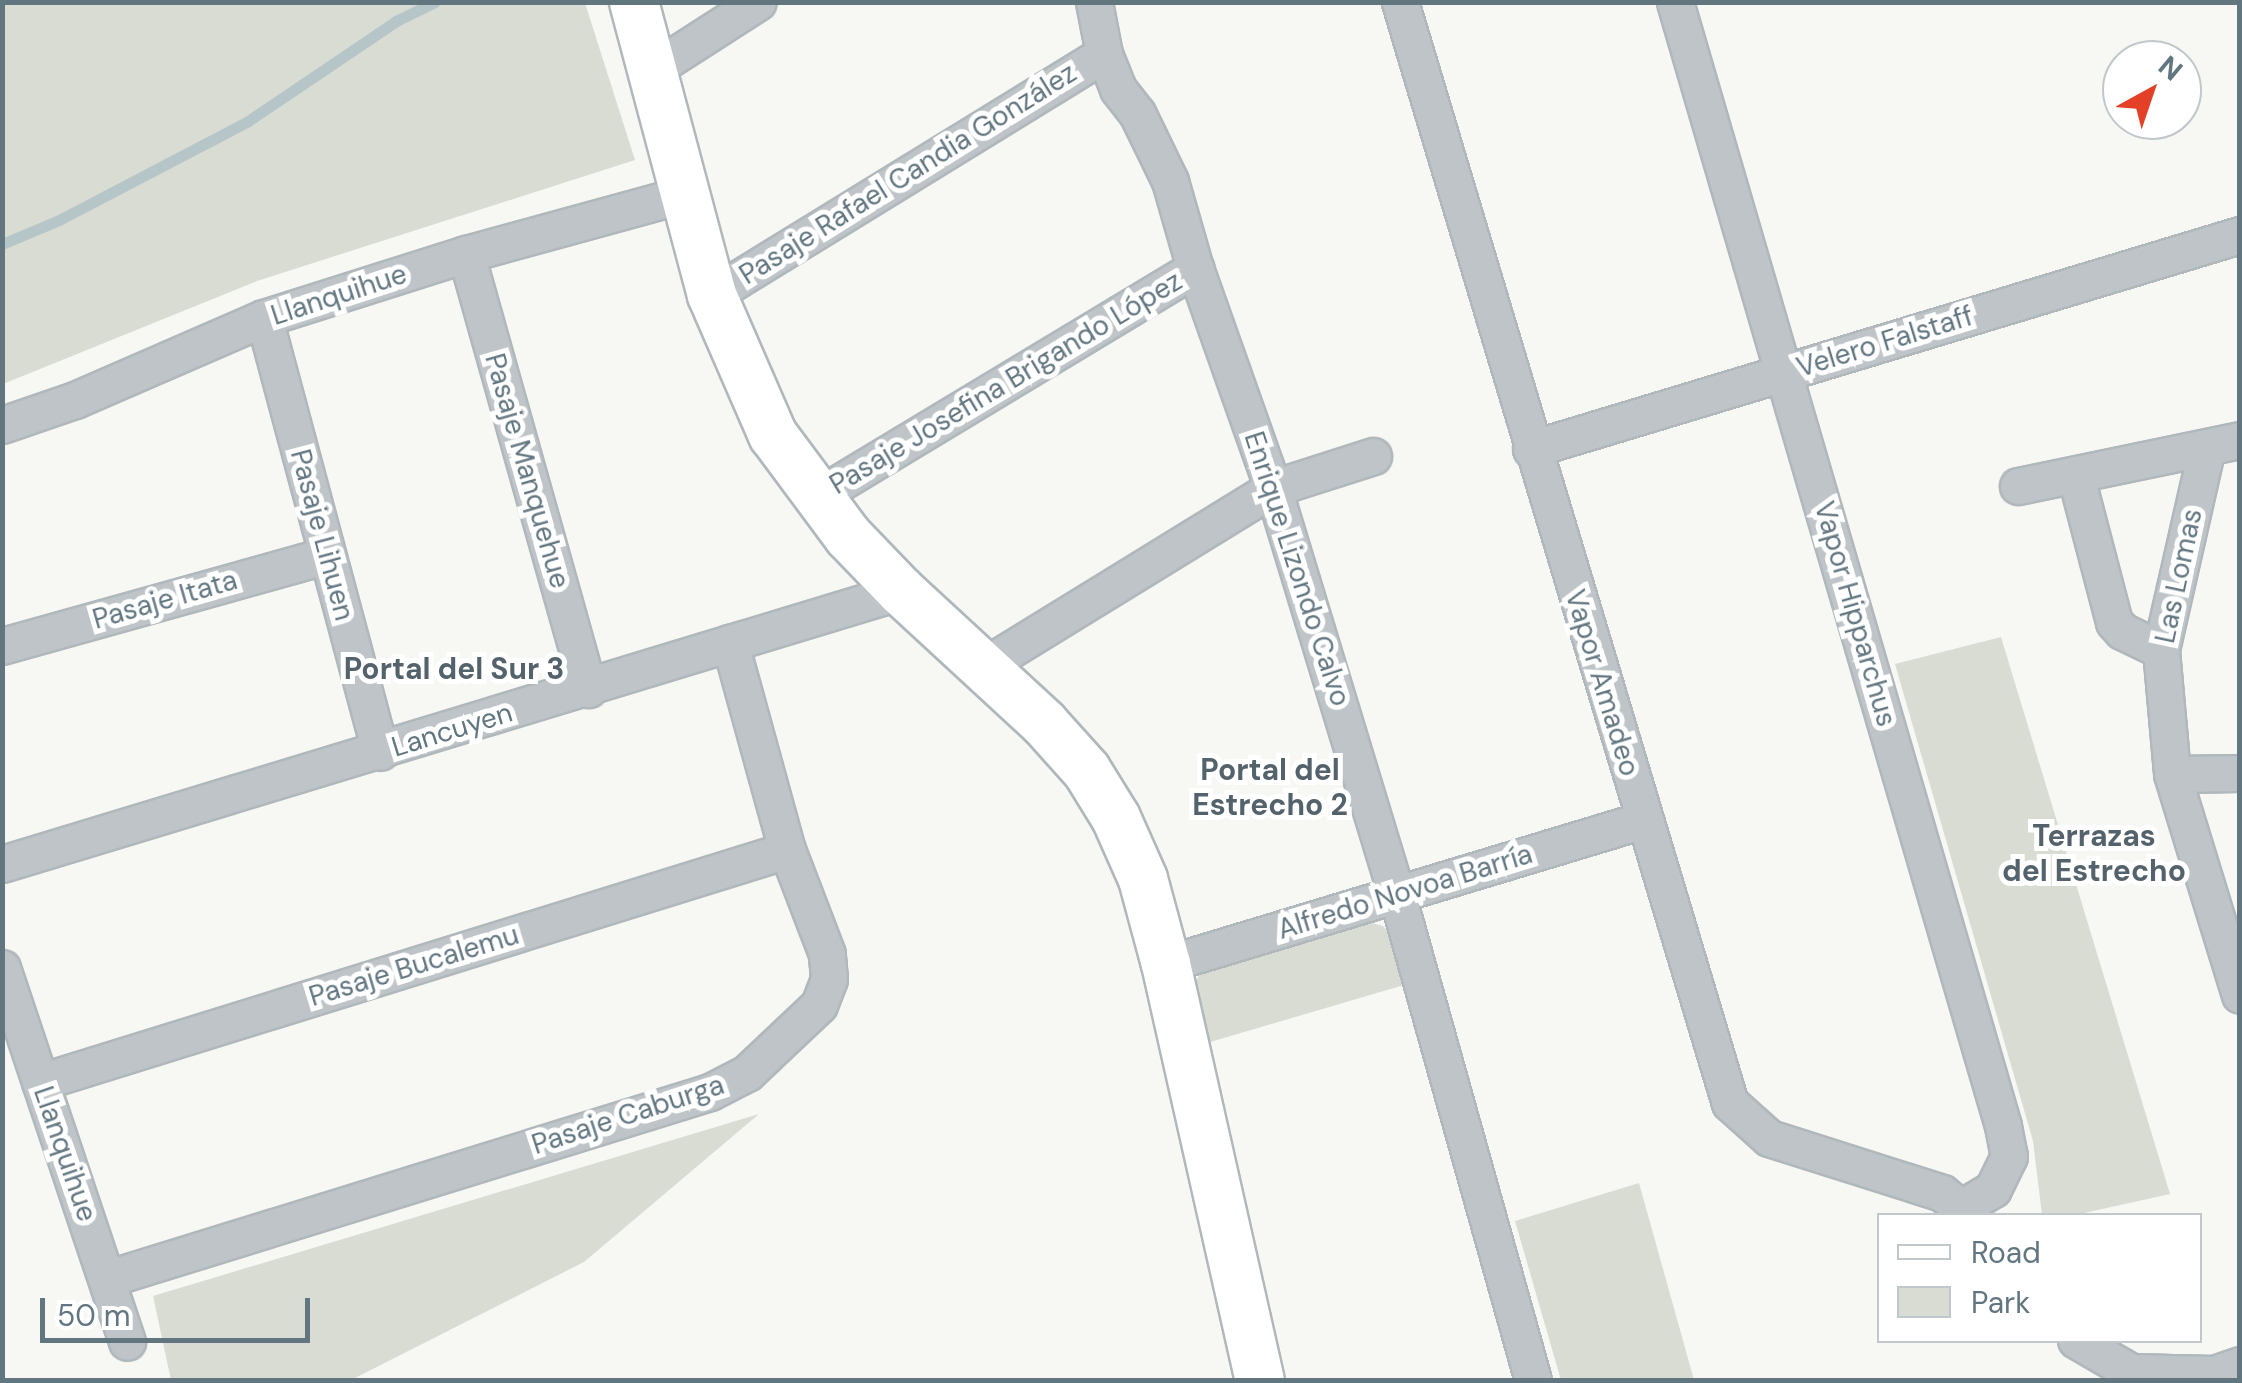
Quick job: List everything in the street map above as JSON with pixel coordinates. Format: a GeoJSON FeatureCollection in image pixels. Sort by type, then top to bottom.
{"type":"FeatureCollection","features":[{"type":"Feature","properties":{"kind":"street"},"geometry":{"type":"LineString","coordinates":[[634,2],[655,68],[712,295],[748,386],[773,435],[816,497],[901,591],[984,666],[1087,770],[1116,818],[1143,879],[1166,964],[1260,1380]]}},
{"type":"Feature","properties":{"kind":"street"},"geometry":{"type":"LineString","coordinates":[[655,68],[758,2]]}},
{"type":"Feature","properties":{"kind":"street","name":"Enrique Lizondo Calvo"},"geometry":{"type":"LineString","coordinates":[[1094,2],[1104,54],[1118,89],[1154,145],[1273,488],[1397,894],[1533,1380]]}},
{"type":"Feature","properties":{"kind":"street","name":"Vapor Amadeo"},"geometry":{"type":"LineString","coordinates":[[1400,2],[1730,1103],[1769,1138],[1942,1193],[1966,1212]]}},
{"type":"Feature","properties":{"kind":"street","name":"Vapor Hipparchus"},"geometry":{"type":"LineString","coordinates":[[1675,2],[2003,1126],[2008,1156],[1993,1189],[1966,1212]]}},
{"type":"Feature","properties":{"kind":"street","name":"Pasaje Rafael Candia González"},"geometry":{"type":"LineString","coordinates":[[712,295],[1104,54]]}},
{"type":"Feature","properties":{"kind":"street","name":"Llanquihue"},"geometry":{"type":"LineString","coordinates":[[2,425],[75,400],[264,318],[466,254],[686,194]]}},
{"type":"Feature","properties":{"kind":"street","name":"Velero Falstaff"},"geometry":{"type":"LineString","coordinates":[[1532,449],[2240,235]]}},
{"type":"Feature","properties":{"kind":"street","name":"Pasaje Manquehue"},"geometry":{"type":"LineString","coordinates":[[466,254],[588,689]]}},
{"type":"Feature","properties":{"kind":"street","name":"Pasaje Josefina Brigando López"},"geometry":{"type":"LineString","coordinates":[[816,497],[1195,268]]}},
{"type":"Feature","properties":{"kind":"street","name":"Pasaje Lihuen"},"geometry":{"type":"LineString","coordinates":[[264,318],[380,752]]}},
{"type":"Feature","properties":{"kind":"street"},"geometry":{"type":"LineString","coordinates":[[2018,486],[2224,444]]}},
{"type":"Feature","properties":{"kind":"street","name":"Las Lomas"},"geometry":{"type":"LineString","coordinates":[[2224,444],[2161,650],[2172,774],[2240,995]]}},
{"type":"Feature","properties":{"kind":"street"},"geometry":{"type":"LineString","coordinates":[[984,666],[1273,488],[1372,456]]}},
{"type":"Feature","properties":{"kind":"street"},"geometry":{"type":"LineString","coordinates":[[2076,477],[2114,622],[2122,631],[2161,650]]}},
{"type":"Feature","properties":{"kind":"street","name":"Pasaje Itata"},"geometry":{"type":"LineString","coordinates":[[2,646],[328,555]]}},
{"type":"Feature","properties":{"kind":"street","name":"Lancuyen"},"geometry":{"type":"LineString","coordinates":[[2,864],[901,591]]}},
{"type":"Feature","properties":{"kind":"street","name":"Pasaje Caburga"},"geometry":{"type":"LineString","coordinates":[[109,1278],[710,1092],[747,1074],[820,1005],[829,979],[827,954],[788,850],[730,643]]}},
{"type":"Feature","properties":{"kind":"street"},"geometry":{"type":"LineString","coordinates":[[2172,774],[2240,772]]}},
{"type":"Feature","properties":{"kind":"street","name":"Alfredo Novoa Barría"},"geometry":{"type":"LineString","coordinates":[[1166,964],[1644,820]]}},
{"type":"Feature","properties":{"kind":"street","name":"Pasaje Bucalemu"},"geometry":{"type":"LineString","coordinates":[[40,1082],[788,850]]}},
{"type":"Feature","properties":{"kind":"street","name":"Llanquihue"},"geometry":{"type":"LineString","coordinates":[[2,968],[109,1278],[126,1342]]}},
{"type":"Feature","properties":{"kind":"street"},"geometry":{"type":"LineString","coordinates":[[2080,1343],[2118,1374],[2214,1374],[2240,1365]]}},
{"type":"Feature","properties":{"kind":"green space"},"geometry":{"type":"Polygon","coordinates":[[[3,2],[585,3],[635,160],[257,281],[3,384],[3,2]]]}},
{"type":"Feature","properties":{"kind":"green space"},"geometry":{"type":"Polygon","coordinates":[[[2001,637],[2170,1194],[2084,1213],[2042,1213],[2033,1141],[1895,664],[2001,637]]]}},
{"type":"Feature","properties":{"kind":"green space"},"geometry":{"type":"Polygon","coordinates":[[[1371,923],[1383,926],[1391,935],[1404,985],[1207,1043],[1192,988],[1201,972],[1371,923]]]}},
{"type":"Feature","properties":{"kind":"green space"},"geometry":{"type":"Polygon","coordinates":[[[759,1114],[584,1262],[351,1380],[171,1380],[153,1296],[759,1114]]]}},
{"type":"Feature","properties":{"kind":"green space"},"geometry":{"type":"Polygon","coordinates":[[[1639,1183],[1694,1380],[1561,1380],[1515,1221],[1639,1183]]]}},
{"type":"Feature","properties":{"kind":"waterway"},"geometry":{"type":"LineString","coordinates":[[2,244],[59,220],[248,121],[396,21],[435,2]]}},
{"type":"Feature","properties":{"kind":"district","name":"Portal del Sur 3"},"geometry":{"type":"Point","coordinates":[454,669]}},
{"type":"Feature","properties":{"kind":"district","name":"Portal del Estrecho 2"},"geometry":{"type":"Point","coordinates":[1270,787]}},
{"type":"Feature","properties":{"kind":"district","name":"Terrazas del Estrecho"},"geometry":{"type":"Point","coordinates":[2094,853]}}]}
